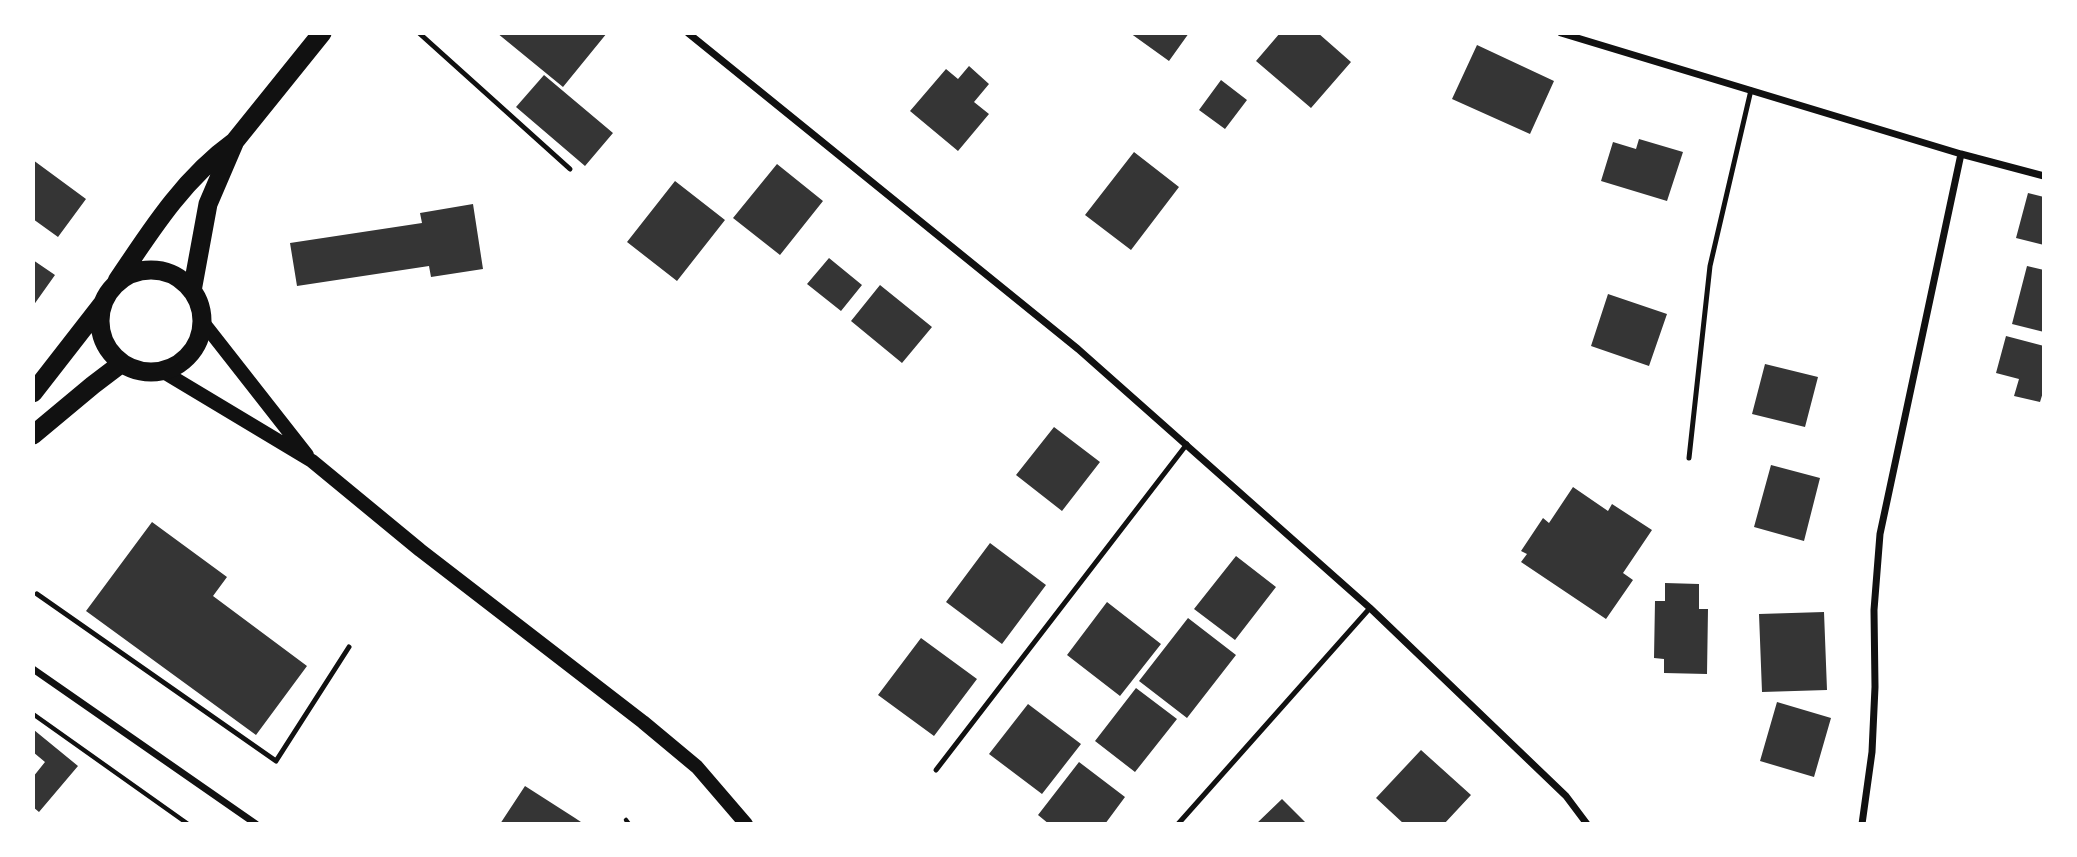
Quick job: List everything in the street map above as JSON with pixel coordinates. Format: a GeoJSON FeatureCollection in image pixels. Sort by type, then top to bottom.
{"type":"FeatureCollection","features":[{"type":"Feature","properties":{"kind":"highway"},"geometry":{"type":"LineString","coordinates":[[192,291],[208,204],[235,141],[321,33]]}},
{"type":"Feature","properties":{"kind":"highway"},"geometry":{"type":"LineString","coordinates":[[33,393],[108,296],[184,186],[210,159],[235,141]]}},
{"type":"Feature","properties":{"kind":"highway"},"geometry":{"type":"LineString","coordinates":[[152,270],[181,280],[192,291],[199,305],[202,321],[199,338],[191,353],[178,364],[162,371],[148,372],[122,363],[110,351],[102,336],[100,319],[108,296],[123,279],[137,272],[152,270]]}},
{"type":"Feature","properties":{"kind":"highway"},"geometry":{"type":"LineString","coordinates":[[33,435],[122,363]]}},
{"type":"Feature","properties":{"kind":"main road"},"geometry":{"type":"LineString","coordinates":[[202,321],[312,461]]}},
{"type":"Feature","properties":{"kind":"main road"},"geometry":{"type":"LineString","coordinates":[[162,371],[312,461],[420,550],[643,722],[697,767],[746,824]]}},
{"type":"Feature","properties":{"kind":"street"},"geometry":{"type":"LineString","coordinates":[[688,33],[1078,349],[1186,444],[1370,608],[1566,796],[1587,824]]}},
{"type":"Feature","properties":{"kind":"street"},"geometry":{"type":"LineString","coordinates":[[1561,33],[1961,154],[2044,176]]}},
{"type":"Feature","properties":{"kind":"street"},"geometry":{"type":"LineString","coordinates":[[1862,824],[1872,752],[1874,610],[1880,534],[1961,154]]}},
{"type":"Feature","properties":{"kind":"street"},"geometry":{"type":"LineString","coordinates":[[33,669],[256,824]]}},
{"type":"Feature","properties":{"kind":"lane"},"geometry":{"type":"LineString","coordinates":[[419,33],[570,169]]}},
{"type":"Feature","properties":{"kind":"lane"},"geometry":{"type":"LineString","coordinates":[[1689,458],[1710,266],[1751,90]]}},
{"type":"Feature","properties":{"kind":"lane"},"geometry":{"type":"LineString","coordinates":[[936,770],[1186,444]]}},
{"type":"Feature","properties":{"kind":"lane"},"geometry":{"type":"LineString","coordinates":[[37,594],[276,761],[349,647]]}},
{"type":"Feature","properties":{"kind":"lane"},"geometry":{"type":"LineString","coordinates":[[1178,824],[1370,608]]}},
{"type":"Feature","properties":{"kind":"path"},"geometry":{"type":"LineString","coordinates":[[33,714],[188,824]]}},
{"type":"Feature","properties":{"kind":"building"},"geometry":{"type":"Polygon","coordinates":[[[497,33],[607,33],[563,87],[497,33]]]}},
{"type":"Feature","properties":{"kind":"building"},"geometry":{"type":"Polygon","coordinates":[[[1130,33],[1189,33],[1169,61],[1130,33]]]}},
{"type":"Feature","properties":{"kind":"building"},"geometry":{"type":"Polygon","coordinates":[[[1280,33],[1318,33],[1351,62],[1311,108],[1256,61],[1280,33]]]}},
{"type":"Feature","properties":{"kind":"building"},"geometry":{"type":"Polygon","coordinates":[[[1477,45],[1554,81],[1530,134],[1452,99],[1477,45]]]}},
{"type":"Feature","properties":{"kind":"building"},"geometry":{"type":"Polygon","coordinates":[[[969,66],[989,84],[974,102],[989,114],[958,151],[910,111],[946,69],[958,79],[969,66]]]}},
{"type":"Feature","properties":{"kind":"building"},"geometry":{"type":"Polygon","coordinates":[[[544,75],[613,133],[585,166],[516,107],[544,75]]]}},
{"type":"Feature","properties":{"kind":"building"},"geometry":{"type":"Polygon","coordinates":[[[1221,80],[1247,100],[1225,129],[1199,110],[1221,80]]]}},
{"type":"Feature","properties":{"kind":"building"},"geometry":{"type":"Polygon","coordinates":[[[1639,139],[1683,152],[1667,201],[1601,181],[1613,142],[1636,149],[1639,139]]]}},
{"type":"Feature","properties":{"kind":"building"},"geometry":{"type":"Polygon","coordinates":[[[1134,152],[1179,187],[1131,250],[1085,215],[1134,152]]]}},
{"type":"Feature","properties":{"kind":"building"},"geometry":{"type":"Polygon","coordinates":[[[33,160],[86,199],[58,237],[33,219],[33,160]]]}},
{"type":"Feature","properties":{"kind":"building"},"geometry":{"type":"Polygon","coordinates":[[[777,164],[823,201],[780,255],[733,218],[777,164]]]}},
{"type":"Feature","properties":{"kind":"building"},"geometry":{"type":"Polygon","coordinates":[[[675,181],[725,220],[677,281],[627,242],[675,181]]]}},
{"type":"Feature","properties":{"kind":"building"},"geometry":{"type":"Polygon","coordinates":[[[2028,193],[2044,197],[2044,245],[2016,238],[2028,193]]]}},
{"type":"Feature","properties":{"kind":"building"},"geometry":{"type":"Polygon","coordinates":[[[473,204],[483,269],[431,277],[429,266],[297,286],[290,243],[422,223],[420,213],[473,204]]]}},
{"type":"Feature","properties":{"kind":"building"},"geometry":{"type":"Polygon","coordinates":[[[829,258],[862,285],[841,311],[807,284],[829,258]]]}},
{"type":"Feature","properties":{"kind":"building"},"geometry":{"type":"Polygon","coordinates":[[[33,260],[55,275],[33,306],[33,260]]]}},
{"type":"Feature","properties":{"kind":"building"},"geometry":{"type":"Polygon","coordinates":[[[2027,266],[2044,270],[2044,332],[2012,324],[2027,266]]]}},
{"type":"Feature","properties":{"kind":"building"},"geometry":{"type":"Polygon","coordinates":[[[880,285],[932,327],[902,363],[851,321],[880,285]]]}},
{"type":"Feature","properties":{"kind":"building"},"geometry":{"type":"Polygon","coordinates":[[[1608,294],[1667,314],[1649,366],[1591,346],[1608,294]]]}},
{"type":"Feature","properties":{"kind":"building"},"geometry":{"type":"Polygon","coordinates":[[[2006,336],[2044,346],[2044,389],[2040,402],[2014,396],[2019,379],[1996,373],[2006,336]]]}},
{"type":"Feature","properties":{"kind":"building"},"geometry":{"type":"Polygon","coordinates":[[[1765,364],[1818,377],[1805,427],[1752,414],[1765,364]]]}},
{"type":"Feature","properties":{"kind":"building"},"geometry":{"type":"Polygon","coordinates":[[[1054,427],[1100,462],[1062,511],[1016,475],[1054,427]]]}},
{"type":"Feature","properties":{"kind":"building"},"geometry":{"type":"Polygon","coordinates":[[[1771,465],[1820,478],[1804,541],[1754,527],[1771,465]]]}},
{"type":"Feature","properties":{"kind":"building"},"geometry":{"type":"Polygon","coordinates":[[[1573,487],[1608,511],[1612,504],[1652,530],[1623,573],[1633,580],[1606,619],[1521,562],[1527,554],[1521,551],[1543,518],[1549,523],[1573,487]]]}},
{"type":"Feature","properties":{"kind":"building"},"geometry":{"type":"Polygon","coordinates":[[[152,522],[227,577],[213,596],[307,666],[256,735],[86,611],[152,522]]]}},
{"type":"Feature","properties":{"kind":"building"},"geometry":{"type":"Polygon","coordinates":[[[990,543],[1046,585],[1002,644],[946,602],[990,543]]]}},
{"type":"Feature","properties":{"kind":"building"},"geometry":{"type":"Polygon","coordinates":[[[1236,556],[1276,587],[1235,640],[1194,609],[1236,556]]]}},
{"type":"Feature","properties":{"kind":"building"},"geometry":{"type":"Polygon","coordinates":[[[1665,583],[1699,584],[1699,609],[1708,609],[1707,674],[1664,673],[1664,659],[1654,658],[1655,601],[1665,601],[1665,583]]]}},
{"type":"Feature","properties":{"kind":"building"},"geometry":{"type":"Polygon","coordinates":[[[1107,602],[1161,644],[1120,696],[1067,655],[1107,602]]]}},
{"type":"Feature","properties":{"kind":"building"},"geometry":{"type":"Polygon","coordinates":[[[1824,612],[1827,690],[1762,692],[1759,614],[1824,612]]]}},
{"type":"Feature","properties":{"kind":"building"},"geometry":{"type":"Polygon","coordinates":[[[1188,618],[1236,655],[1187,718],[1139,681],[1188,618]]]}},
{"type":"Feature","properties":{"kind":"building"},"geometry":{"type":"Polygon","coordinates":[[[921,638],[977,679],[934,736],[878,695],[921,638]]]}},
{"type":"Feature","properties":{"kind":"building"},"geometry":{"type":"Polygon","coordinates":[[[1136,688],[1177,719],[1135,772],[1095,741],[1136,688]]]}},
{"type":"Feature","properties":{"kind":"building"},"geometry":{"type":"Polygon","coordinates":[[[1777,702],[1831,718],[1814,777],[1760,761],[1777,702]]]}},
{"type":"Feature","properties":{"kind":"building"},"geometry":{"type":"Polygon","coordinates":[[[1028,704],[1081,744],[1042,794],[989,754],[1028,704]]]}},
{"type":"Feature","properties":{"kind":"building"},"geometry":{"type":"Polygon","coordinates":[[[34,730],[78,766],[39,812],[33,807],[33,777],[45,762],[33,752],[34,730]]]}},
{"type":"Feature","properties":{"kind":"building"},"geometry":{"type":"Polygon","coordinates":[[[1421,750],[1471,795],[1444,824],[1404,824],[1376,798],[1421,750]]]}},
{"type":"Feature","properties":{"kind":"building"},"geometry":{"type":"Polygon","coordinates":[[[1079,762],[1125,797],[1105,824],[1049,824],[1038,815],[1079,762]]]}},
{"type":"Feature","properties":{"kind":"building"},"geometry":{"type":"Polygon","coordinates":[[[525,786],[575,818],[584,824],[500,824],[525,786]]]}},
{"type":"Feature","properties":{"kind":"building"},"geometry":{"type":"Polygon","coordinates":[[[1282,799],[1307,824],[1256,824],[1282,799]]]}}]}
